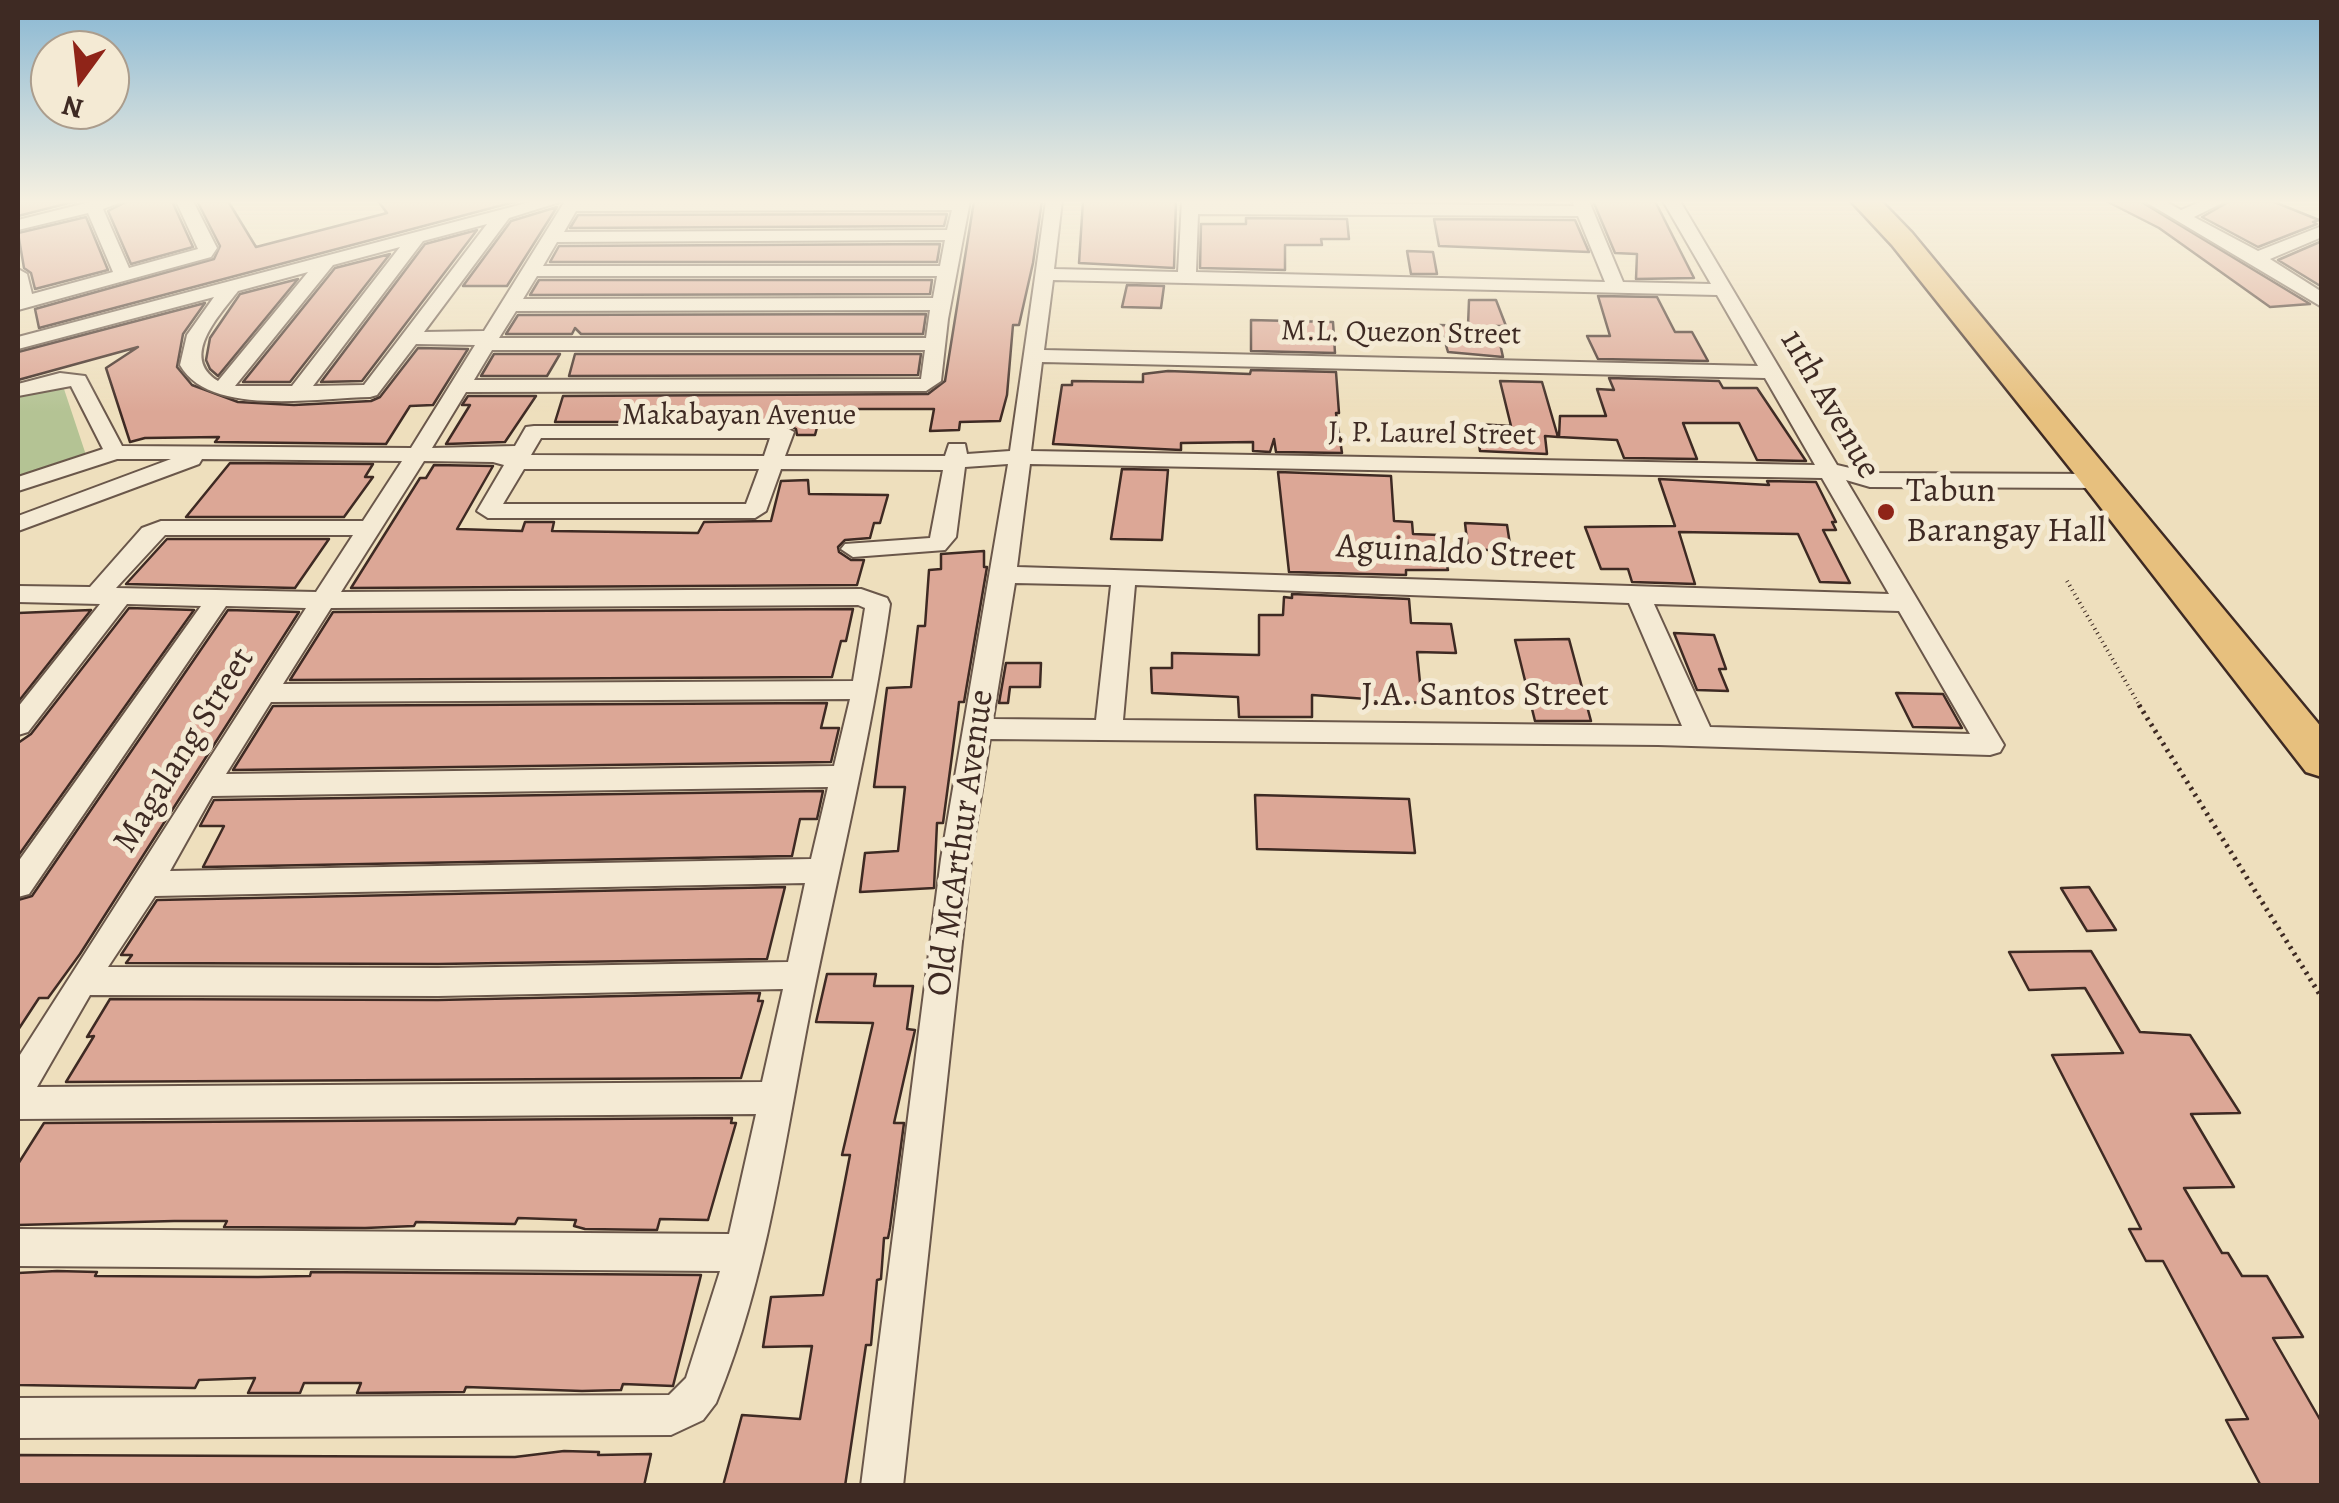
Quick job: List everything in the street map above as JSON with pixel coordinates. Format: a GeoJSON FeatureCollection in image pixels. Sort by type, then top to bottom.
{"type":"FeatureCollection","features":[{"type":"Feature","properties":{"kind":"highway"},"geometry":{"type":"LineString","coordinates":[[1929,271],[2322,760]]}},
{"type":"Feature","properties":{"kind":"street"},"geometry":{"type":"LineString","coordinates":[[121,271],[124,277]]}},
{"type":"Feature","properties":{"kind":"street"},"geometry":{"type":"LineString","coordinates":[[18,274],[21,303],[144,271]]}},
{"type":"Feature","properties":{"kind":"street"},"geometry":{"type":"LineString","coordinates":[[18,343],[291,271]]}},
{"type":"Feature","properties":{"kind":"street"},"geometry":{"type":"LineString","coordinates":[[220,390],[318,271]]}},
{"type":"Feature","properties":{"kind":"street"},"geometry":{"type":"LineString","coordinates":[[296,392],[391,271]]}},
{"type":"Feature","properties":{"kind":"street"},"geometry":{"type":"LineString","coordinates":[[230,287],[190,340],[190,360],[197,377],[220,390],[356,394],[378,383],[460,271]]}},
{"type":"Feature","properties":{"kind":"street","name":"Magalang Street"},"geometry":{"type":"LineString","coordinates":[[18,1088],[80,981],[146,884],[204,785],[531,271]]}},
{"type":"Feature","properties":{"kind":"street"},"geometry":{"type":"LineString","coordinates":[[458,386],[918,386],[931,381],[934,344],[949,271]]}},
{"type":"Feature","properties":{"kind":"street"},"geometry":{"type":"LineString","coordinates":[[1186,271],[1186,277]]}},
{"type":"Feature","properties":{"kind":"street"},"geometry":{"type":"LineString","coordinates":[[1609,271],[1616,287]]}},
{"type":"Feature","properties":{"kind":"street","name":"11th Avenue"},"geometry":{"type":"LineString","coordinates":[[1710,271],[1768,372],[1835,472],[1906,604],[1990,744]]}},
{"type":"Feature","properties":{"kind":"street"},"geometry":{"type":"LineString","coordinates":[[2277,271],[2322,300]]}},
{"type":"Feature","properties":{"kind":"street"},"geometry":{"type":"LineString","coordinates":[[1045,274],[1721,290]]}},
{"type":"Feature","properties":{"kind":"street","name":"Old McArthur Avenue"},"geometry":{"type":"LineString","coordinates":[[882,1486],[949,913],[1004,575],[1045,274]]}},
{"type":"Feature","properties":{"kind":"street"},"geometry":{"type":"LineString","coordinates":[[510,304],[942,304]]}},
{"type":"Feature","properties":{"kind":"street"},"geometry":{"type":"LineString","coordinates":[[409,338],[934,344]]}},
{"type":"Feature","properties":{"kind":"street","name":"M.L. Quezon Street"},"geometry":{"type":"LineString","coordinates":[[1032,356],[1768,372]]}},
{"type":"Feature","properties":{"kind":"street"},"geometry":{"type":"LineString","coordinates":[[18,390],[78,380],[116,452]]}},
{"type":"Feature","properties":{"kind":"street"},"geometry":{"type":"LineString","coordinates":[[534,432],[783,432],[755,512],[488,511],[512,455],[534,432]]}},
{"type":"Feature","properties":{"kind":"street","name":"Makabayan Avenue"},"geometry":{"type":"LineString","coordinates":[[18,484],[116,452],[1020,457]]}},
{"type":"Feature","properties":{"kind":"street"},"geometry":{"type":"LineString","coordinates":[[18,524],[207,453]]}},
{"type":"Feature","properties":{"kind":"street"},"geometry":{"type":"LineString","coordinates":[[853,549],[925,548],[937,544],[944,537],[956,456]]}},
{"type":"Feature","properties":{"kind":"street","name":"J. P. Laurel Street"},"geometry":{"type":"LineString","coordinates":[[1020,457],[1835,472],[1870,480],[1912,472],[2094,473]]}},
{"type":"Feature","properties":{"kind":"street"},"geometry":{"type":"LineString","coordinates":[[18,726],[150,532],[161,528],[369,528]]}},
{"type":"Feature","properties":{"kind":"street","name":"Aguinaldo Street"},"geometry":{"type":"LineString","coordinates":[[1004,575],[1906,604]]}},
{"type":"Feature","properties":{"kind":"street"},"geometry":{"type":"LineString","coordinates":[[1108,730],[1124,577]]}},
{"type":"Feature","properties":{"kind":"street"},"geometry":{"type":"LineString","coordinates":[[18,594],[324,600],[861,597],[878,604],[865,690],[823,871],[744,1253],[702,1389],[690,1406],[671,1415],[18,1418]]}},
{"type":"Feature","properties":{"kind":"street"},"geometry":{"type":"LineString","coordinates":[[18,885],[220,597]]}},
{"type":"Feature","properties":{"kind":"street"},"geometry":{"type":"LineString","coordinates":[[1639,598],[1701,737]]}},
{"type":"Feature","properties":{"kind":"street"},"geometry":{"type":"LineString","coordinates":[[263,694],[865,690]]}},
{"type":"Feature","properties":{"kind":"street","name":"J.A. Santos Street"},"geometry":{"type":"LineString","coordinates":[[978,729],[1990,744]]}},
{"type":"Feature","properties":{"kind":"street"},"geometry":{"type":"LineString","coordinates":[[204,785],[844,776]]}},
{"type":"Feature","properties":{"kind":"street"},"geometry":{"type":"LineString","coordinates":[[146,884],[823,871]]}},
{"type":"Feature","properties":{"kind":"street"},"geometry":{"type":"LineString","coordinates":[[80,981],[438,982],[802,975]]}},
{"type":"Feature","properties":{"kind":"street"},"geometry":{"type":"LineString","coordinates":[[18,1103],[777,1098]]}},
{"type":"Feature","properties":{"kind":"street"},"geometry":{"type":"LineString","coordinates":[[18,1248],[744,1253]]}},
{"type":"Feature","properties":{"kind":"path"},"geometry":{"type":"LineString","coordinates":[[2067,581],[2105,650],[2322,998]]}},
{"type":"Feature","properties":{"kind":"green space"},"geometry":{"type":"Polygon","coordinates":[[[62,383],[86,455],[18,477],[18,395],[62,383]]]}},
{"type":"Feature","properties":{"kind":"building"},"geometry":{"type":"Polygon","coordinates":[[[28,271],[104,271],[35,289],[28,271]]]}},
{"type":"Feature","properties":{"kind":"building"},"geometry":{"type":"Polygon","coordinates":[[[171,271],[253,271],[39,328],[35,309],[171,271]]]}},
{"type":"Feature","properties":{"kind":"building"},"geometry":{"type":"Polygon","coordinates":[[[332,271],[377,271],[290,382],[243,382],[332,271]]]}},
{"type":"Feature","properties":{"kind":"building"},"geometry":{"type":"Polygon","coordinates":[[[405,271],[446,271],[362,381],[321,382],[405,271]]]}},
{"type":"Feature","properties":{"kind":"building"},"geometry":{"type":"Polygon","coordinates":[[[474,271],[516,271],[507,286],[463,286],[474,271]]]}},
{"type":"Feature","properties":{"kind":"building"},"geometry":{"type":"Polygon","coordinates":[[[963,271],[1031,271],[1019,325],[1013,325],[1007,395],[1000,421],[960,422],[959,430],[930,431],[934,409],[822,409],[815,435],[797,435],[796,429],[783,422],[555,422],[563,396],[928,394],[945,381],[963,271]]]}},
{"type":"Feature","properties":{"kind":"building"},"geometry":{"type":"Polygon","coordinates":[[[1411,271],[1437,274],[1411,274],[1411,271]]]}},
{"type":"Feature","properties":{"kind":"building"},"geometry":{"type":"Polygon","coordinates":[[[1636,271],[1691,271],[1694,278],[1636,279],[1636,271]]]}},
{"type":"Feature","properties":{"kind":"building"},"geometry":{"type":"Polygon","coordinates":[[[2220,271],[2256,271],[2310,304],[2270,307],[2220,271]]]}},
{"type":"Feature","properties":{"kind":"building"},"geometry":{"type":"Polygon","coordinates":[[[2296,271],[2322,271],[2322,287],[2296,271]]]}},
{"type":"Feature","properties":{"kind":"building"},"geometry":{"type":"Polygon","coordinates":[[[298,279],[218,376],[210,369],[206,360],[210,338],[240,294],[298,279]]]}},
{"type":"Feature","properties":{"kind":"building"},"geometry":{"type":"Polygon","coordinates":[[[539,280],[932,280],[930,294],[530,295],[539,280]]]}},
{"type":"Feature","properties":{"kind":"building"},"geometry":{"type":"Polygon","coordinates":[[[1127,285],[1164,286],[1161,308],[1122,307],[1127,285]]]}},
{"type":"Feature","properties":{"kind":"building"},"geometry":{"type":"Polygon","coordinates":[[[1598,296],[1657,297],[1675,332],[1692,332],[1708,361],[1598,359],[1587,336],[1610,336],[1598,296]]]}},
{"type":"Feature","properties":{"kind":"building"},"geometry":{"type":"Polygon","coordinates":[[[1469,300],[1496,300],[1506,326],[1496,326],[1503,357],[1448,352],[1440,325],[1468,326],[1469,300]]]}},
{"type":"Feature","properties":{"kind":"building"},"geometry":{"type":"Polygon","coordinates":[[[205,303],[183,334],[177,367],[192,385],[238,402],[294,405],[371,401],[380,397],[418,348],[468,349],[433,405],[410,406],[386,444],[215,442],[219,437],[145,438],[130,442],[106,368],[138,347],[18,380],[18,352],[205,303]]]}},
{"type":"Feature","properties":{"kind":"building"},"geometry":{"type":"Polygon","coordinates":[[[926,314],[923,334],[581,334],[575,328],[572,334],[506,334],[518,315],[926,314]]]}},
{"type":"Feature","properties":{"kind":"building"},"geometry":{"type":"Polygon","coordinates":[[[1251,320],[1333,322],[1335,353],[1251,351],[1251,320]]]}},
{"type":"Feature","properties":{"kind":"building"},"geometry":{"type":"Polygon","coordinates":[[[494,354],[560,354],[547,376],[481,376],[494,354]]]}},
{"type":"Feature","properties":{"kind":"building"},"geometry":{"type":"Polygon","coordinates":[[[575,354],[921,354],[918,375],[569,376],[575,354]]]}},
{"type":"Feature","properties":{"kind":"building"},"geometry":{"type":"Polygon","coordinates":[[[1251,370],[1336,372],[1336,413],[1342,453],[1276,452],[1274,439],[1270,452],[1253,451],[1253,442],[1181,443],[1181,450],[1053,444],[1062,385],[1072,385],[1072,381],[1143,382],[1143,374],[1168,371],[1250,374],[1251,370]]]}},
{"type":"Feature","properties":{"kind":"building"},"geometry":{"type":"Polygon","coordinates":[[[1609,378],[1719,381],[1723,388],[1757,388],[1806,461],[1757,460],[1739,423],[1683,423],[1697,459],[1624,458],[1617,440],[1559,437],[1560,416],[1606,416],[1597,389],[1614,390],[1609,378]]]}},
{"type":"Feature","properties":{"kind":"building"},"geometry":{"type":"Polygon","coordinates":[[[1500,381],[1542,382],[1558,437],[1545,436],[1547,454],[1480,451],[1476,424],[1511,426],[1500,381]]]}},
{"type":"Feature","properties":{"kind":"building"},"geometry":{"type":"Polygon","coordinates":[[[468,396],[536,396],[505,442],[446,444],[470,405],[462,405],[468,396]]]}},
{"type":"Feature","properties":{"kind":"building"},"geometry":{"type":"Polygon","coordinates":[[[230,463],[373,464],[365,477],[373,477],[344,517],[186,517],[230,463]]]}},
{"type":"Feature","properties":{"kind":"building"},"geometry":{"type":"Polygon","coordinates":[[[434,465],[493,466],[457,529],[522,531],[525,522],[554,522],[552,531],[698,533],[704,522],[771,521],[781,481],[808,480],[809,494],[888,495],[880,523],[874,523],[870,538],[845,540],[838,547],[851,560],[864,560],[857,585],[351,588],[420,478],[426,478],[434,465]]]}},
{"type":"Feature","properties":{"kind":"building"},"geometry":{"type":"Polygon","coordinates":[[[1122,469],[1168,470],[1162,540],[1111,539],[1122,469]]]}},
{"type":"Feature","properties":{"kind":"building"},"geometry":{"type":"Polygon","coordinates":[[[1278,472],[1391,476],[1394,521],[1412,522],[1413,534],[1439,535],[1448,570],[1406,570],[1406,575],[1289,572],[1278,472]]]}},
{"type":"Feature","properties":{"kind":"building"},"geometry":{"type":"Polygon","coordinates":[[[1659,479],[1769,485],[1767,481],[1816,482],[1836,522],[1832,522],[1836,530],[1823,530],[1850,583],[1820,582],[1798,534],[1679,532],[1695,584],[1632,582],[1628,569],[1601,569],[1585,527],[1675,526],[1659,479]]]}},
{"type":"Feature","properties":{"kind":"building"},"geometry":{"type":"Polygon","coordinates":[[[1465,523],[1507,525],[1511,551],[1468,549],[1465,523]]]}},
{"type":"Feature","properties":{"kind":"building"},"geometry":{"type":"Polygon","coordinates":[[[167,539],[329,539],[295,588],[126,584],[167,539]]]}},
{"type":"Feature","properties":{"kind":"building"},"geometry":{"type":"Polygon","coordinates":[[[984,551],[987,567],[964,702],[959,702],[943,823],[937,823],[934,888],[860,892],[865,853],[898,851],[905,787],[874,787],[887,688],[911,687],[918,626],[925,626],[929,570],[941,569],[941,554],[984,551]]]}},
{"type":"Feature","properties":{"kind":"building"},"geometry":{"type":"Polygon","coordinates":[[[1292,594],[1409,599],[1411,623],[1451,624],[1456,653],[1417,652],[1422,703],[1312,695],[1312,717],[1239,717],[1238,697],[1152,693],[1151,668],[1172,668],[1172,653],[1259,655],[1259,615],[1283,615],[1284,597],[1292,598],[1292,594]]]}},
{"type":"Feature","properties":{"kind":"building"},"geometry":{"type":"Polygon","coordinates":[[[129,608],[194,610],[18,856],[18,743],[31,734],[129,608]]]}},
{"type":"Feature","properties":{"kind":"building"},"geometry":{"type":"Polygon","coordinates":[[[853,609],[832,677],[290,680],[333,612],[853,609]]]}},
{"type":"Feature","properties":{"kind":"building"},"geometry":{"type":"Polygon","coordinates":[[[91,610],[18,702],[18,613],[91,610]]]}},
{"type":"Feature","properties":{"kind":"building"},"geometry":{"type":"Polygon","coordinates":[[[228,610],[299,612],[80,954],[48,998],[39,998],[18,1030],[18,900],[32,896],[228,610]]]}},
{"type":"Feature","properties":{"kind":"building"},"geometry":{"type":"Polygon","coordinates":[[[1674,633],[1714,635],[1726,669],[1719,669],[1728,691],[1697,690],[1674,633]]]}},
{"type":"Feature","properties":{"kind":"building"},"geometry":{"type":"Polygon","coordinates":[[[1569,639],[1591,721],[1535,721],[1515,640],[1569,639]]]}},
{"type":"Feature","properties":{"kind":"building"},"geometry":{"type":"Polygon","coordinates":[[[1006,663],[1041,663],[1040,687],[1010,687],[1008,703],[999,703],[1006,663]]]}},
{"type":"Feature","properties":{"kind":"building"},"geometry":{"type":"Polygon","coordinates":[[[1896,693],[1943,694],[1962,728],[1913,727],[1896,693]]]}},
{"type":"Feature","properties":{"kind":"building"},"geometry":{"type":"Polygon","coordinates":[[[827,703],[821,728],[839,728],[831,762],[233,770],[273,706],[827,703]]]}},
{"type":"Feature","properties":{"kind":"building"},"geometry":{"type":"Polygon","coordinates":[[[823,791],[817,819],[800,819],[792,856],[203,867],[224,826],[200,826],[214,800],[823,791]]]}},
{"type":"Feature","properties":{"kind":"building"},"geometry":{"type":"Polygon","coordinates":[[[1255,795],[1409,799],[1415,853],[1257,849],[1255,795]]]}},
{"type":"Feature","properties":{"kind":"building"},"geometry":{"type":"Polygon","coordinates":[[[785,887],[767,959],[126,963],[132,955],[121,955],[157,900],[785,887]]]}},
{"type":"Feature","properties":{"kind":"building"},"geometry":{"type":"Polygon","coordinates":[[[2089,887],[2116,930],[2087,931],[2061,888],[2089,887]]]}},
{"type":"Feature","properties":{"kind":"building"},"geometry":{"type":"Polygon","coordinates":[[[2091,951],[2140,1032],[2190,1035],[2240,1113],[2191,1114],[2234,1187],[2184,1188],[2222,1253],[2228,1253],[2242,1276],[2267,1276],[2303,1337],[2273,1338],[2322,1423],[2322,1485],[2261,1486],[2226,1420],[2248,1419],[2163,1261],[2146,1261],[2129,1229],[2141,1229],[2052,1055],[2123,1053],[2085,988],[2029,990],[2009,952],[2091,951]]]}},
{"type":"Feature","properties":{"kind":"building"},"geometry":{"type":"Polygon","coordinates":[[[827,974],[876,974],[874,986],[913,986],[907,1029],[915,1030],[894,1123],[904,1123],[890,1228],[888,1238],[884,1238],[871,1345],[866,1345],[845,1486],[723,1486],[742,1415],[800,1419],[812,1346],[763,1347],[771,1297],[823,1295],[850,1155],[842,1155],[873,1023],[816,1022],[827,974]]]}},
{"type":"Feature","properties":{"kind":"building"},"geometry":{"type":"Polygon","coordinates":[[[760,993],[758,1001],[763,1001],[741,1078],[66,1082],[94,1036],[87,1037],[110,999],[438,1000],[760,993]]]}},
{"type":"Feature","properties":{"kind":"building"},"geometry":{"type":"Polygon","coordinates":[[[732,1118],[731,1123],[736,1123],[708,1220],[660,1219],[657,1230],[585,1229],[574,1226],[576,1220],[518,1218],[515,1224],[416,1222],[414,1226],[365,1228],[224,1227],[227,1221],[18,1225],[18,1164],[44,1123],[732,1118]]]}},
{"type":"Feature","properties":{"kind":"building"},"geometry":{"type":"Polygon","coordinates":[[[97,1272],[95,1276],[258,1277],[310,1276],[311,1272],[701,1275],[673,1386],[623,1384],[621,1390],[582,1391],[466,1387],[464,1392],[357,1393],[361,1383],[304,1383],[300,1393],[248,1393],[255,1378],[199,1380],[195,1388],[18,1385],[18,1273],[97,1272]]]}},
{"type":"Feature","properties":{"kind":"building"},"geometry":{"type":"Polygon","coordinates":[[[564,1451],[651,1454],[644,1486],[18,1486],[18,1455],[515,1457],[564,1451]]]}},
{"type":"Feature","properties":{"kind":"place","name":"Tabun Barangay Hall"},"geometry":{"type":"Point","coordinates":[1886,512]}}]}
